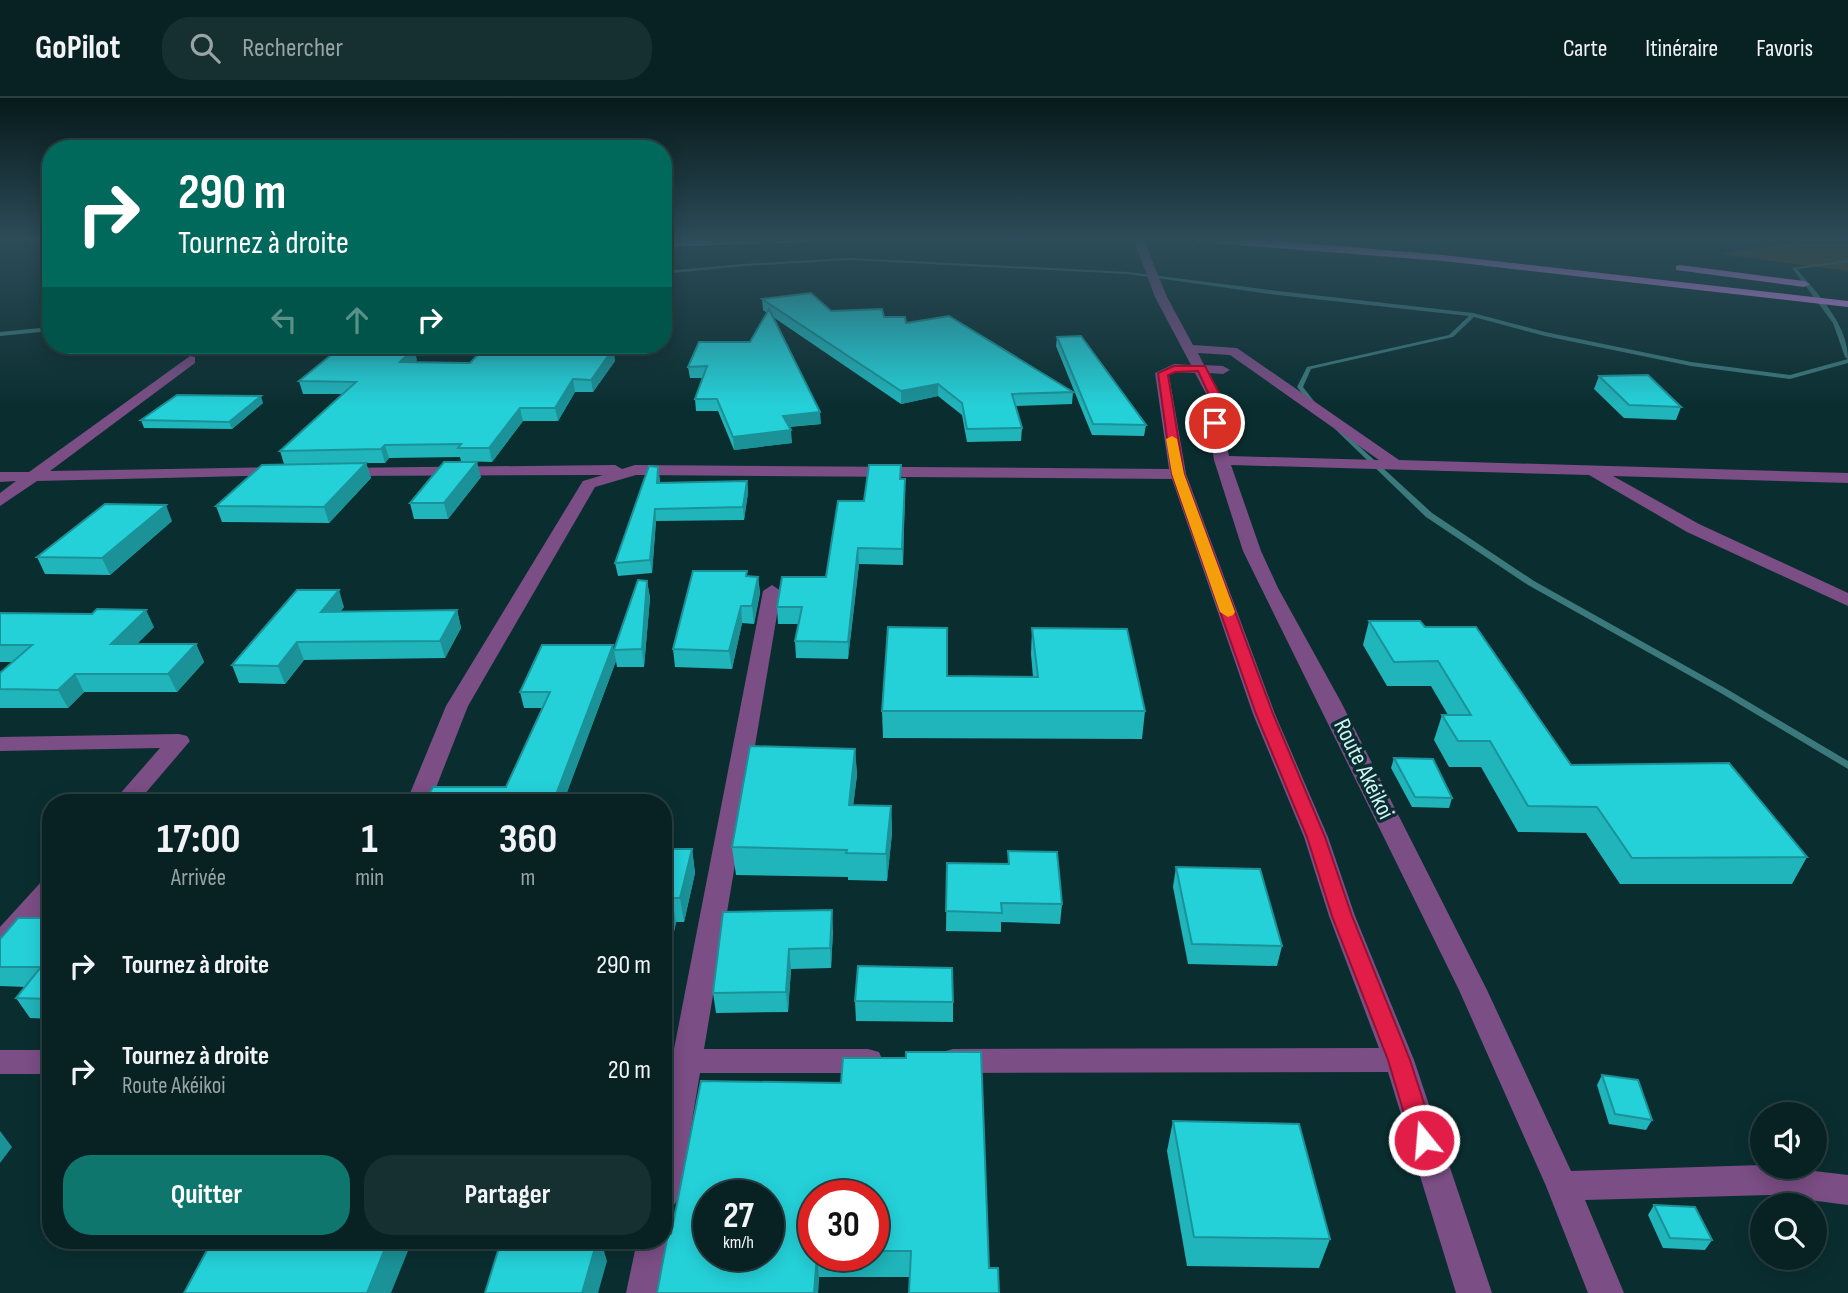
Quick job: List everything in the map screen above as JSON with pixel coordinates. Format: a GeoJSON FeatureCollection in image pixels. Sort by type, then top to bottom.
{"type":"FeatureCollection","features":[{"type":"Feature","properties":{"kind":"highway"},"geometry":{"type":"LineString","coordinates":[[1776,295],[1848,304]]}},
{"type":"Feature","properties":{"kind":"street","name":"Route Akéikoi"},"geometry":{"type":"LineString","coordinates":[[1160,295],[1205,362],[1216,399],[1215,423],[1222,460],[1252,551],[1437,914],[1562,1186],[1606,1293]]}},
{"type":"Feature","properties":{"kind":"street"},"geometry":{"type":"LineString","coordinates":[[1394,463],[1233,351],[1163,373],[1178,474],[1264,714],[1316,837],[1342,916],[1399,1060],[1474,1293]]}},
{"type":"Feature","properties":{"kind":"street"},"geometry":{"type":"LineString","coordinates":[[0,501],[190,360]]}},
{"type":"Feature","properties":{"kind":"street"},"geometry":{"type":"LineString","coordinates":[[1222,460],[1848,478]]}},
{"type":"Feature","properties":{"kind":"street"},"geometry":{"type":"LineString","coordinates":[[1588,469],[1693,528],[1848,600]]}},
{"type":"Feature","properties":{"kind":"street"},"geometry":{"type":"LineString","coordinates":[[422,794],[457,705],[589,484],[635,470]]}},
{"type":"Feature","properties":{"kind":"street"},"geometry":{"type":"LineString","coordinates":[[324,471],[1178,474]]}},
{"type":"Feature","properties":{"kind":"street"},"geometry":{"type":"LineString","coordinates":[[0,477],[296,472]]}},
{"type":"Feature","properties":{"kind":"street"},"geometry":{"type":"LineString","coordinates":[[672,1102],[676,1061],[772,591]]}},
{"type":"Feature","properties":{"kind":"street"},"geometry":{"type":"LineString","coordinates":[[0,744],[178,741],[132,794]]}},
{"type":"Feature","properties":{"kind":"street"},"geometry":{"type":"LineString","coordinates":[[0,946],[42,897]]}},
{"type":"Feature","properties":{"kind":"street"},"geometry":{"type":"LineString","coordinates":[[676,1061],[1399,1060]]}},
{"type":"Feature","properties":{"kind":"street"},"geometry":{"type":"LineString","coordinates":[[0,1062],[42,1062]]}},
{"type":"Feature","properties":{"kind":"street"},"geometry":{"type":"LineString","coordinates":[[1562,1186],[1770,1180],[1848,1190]]}},
{"type":"Feature","properties":{"kind":"street"},"geometry":{"type":"LineString","coordinates":[[644,1293],[652,1249]]}},
{"type":"Feature","properties":{"kind":"building"},"geometry":{"type":"Polygon","coordinates":[[[813,295],[831,311],[882,309],[884,317],[905,317],[906,323],[949,316],[1073,392],[1012,394],[1022,428],[967,429],[962,403],[938,384],[901,391],[762,299],[813,295]]]}},
{"type":"Feature","properties":{"kind":"building"},"geometry":{"type":"Polygon","coordinates":[[[769,309],[820,412],[783,416],[791,430],[733,437],[717,399],[695,399],[707,366],[688,367],[699,342],[750,342],[769,309]]]}},
{"type":"Feature","properties":{"kind":"building"},"geometry":{"type":"Polygon","coordinates":[[[1081,336],[1146,425],[1093,424],[1057,337],[1081,336]]]}},
{"type":"Feature","properties":{"kind":"building"},"geometry":{"type":"Polygon","coordinates":[[[332,354],[408,354],[400,362],[470,363],[478,354],[609,354],[591,380],[573,379],[555,408],[520,408],[489,448],[458,448],[461,444],[385,445],[381,449],[280,451],[356,382],[299,381],[332,354]]]}},
{"type":"Feature","properties":{"kind":"building"},"geometry":{"type":"Polygon","coordinates":[[[1648,375],[1681,407],[1629,405],[1599,376],[1648,375]]]}},
{"type":"Feature","properties":{"kind":"building"},"geometry":{"type":"Polygon","coordinates":[[[177,395],[261,396],[229,422],[141,420],[177,395]]]}},
{"type":"Feature","properties":{"kind":"building"},"geometry":{"type":"Polygon","coordinates":[[[444,462],[477,462],[444,503],[410,503],[444,462]]]}},
{"type":"Feature","properties":{"kind":"building"},"geometry":{"type":"Polygon","coordinates":[[[366,463],[324,507],[216,506],[262,465],[366,463]]]}},
{"type":"Feature","properties":{"kind":"building"},"geometry":{"type":"Polygon","coordinates":[[[869,465],[901,465],[900,479],[905,479],[902,549],[858,548],[848,642],[795,641],[802,607],[777,607],[782,577],[826,577],[838,501],[864,501],[869,465]]]}},
{"type":"Feature","properties":{"kind":"building"},"geometry":{"type":"Polygon","coordinates":[[[649,466],[658,467],[657,483],[747,481],[743,507],[655,509],[650,560],[615,563],[649,466]]]}},
{"type":"Feature","properties":{"kind":"building"},"geometry":{"type":"Polygon","coordinates":[[[105,504],[166,505],[102,558],[37,557],[105,504]]]}},
{"type":"Feature","properties":{"kind":"building"},"geometry":{"type":"Polygon","coordinates":[[[693,571],[747,571],[746,576],[758,577],[752,606],[741,606],[729,651],[673,649],[693,571]]]}},
{"type":"Feature","properties":{"kind":"building"},"geometry":{"type":"Polygon","coordinates":[[[638,580],[647,581],[642,649],[614,650],[638,580]]]}},
{"type":"Feature","properties":{"kind":"building"},"geometry":{"type":"Polygon","coordinates":[[[297,590],[339,590],[321,612],[457,610],[440,641],[297,642],[278,666],[232,665],[297,590]]]}},
{"type":"Feature","properties":{"kind":"building"},"geometry":{"type":"Polygon","coordinates":[[[97,609],[146,610],[111,644],[196,644],[168,674],[75,674],[58,690],[0,689],[0,673],[32,645],[0,645],[0,613],[92,614],[97,609]]]}},
{"type":"Feature","properties":{"kind":"building"},"geometry":{"type":"Polygon","coordinates":[[[1369,621],[1420,621],[1425,627],[1476,627],[1571,765],[1729,763],[1807,857],[1632,858],[1597,807],[1528,806],[1490,741],[1458,741],[1442,715],[1471,715],[1438,661],[1394,662],[1369,621]]]}},
{"type":"Feature","properties":{"kind":"building"},"geometry":{"type":"Polygon","coordinates":[[[888,627],[947,628],[947,676],[1038,677],[1032,628],[1127,629],[1145,711],[882,711],[888,627]]]}},
{"type":"Feature","properties":{"kind":"building"},"geometry":{"type":"Polygon","coordinates":[[[542,645],[613,645],[557,792],[559,794],[429,794],[433,787],[506,787],[550,692],[520,692],[542,645]]]}},
{"type":"Feature","properties":{"kind":"building"},"geometry":{"type":"Polygon","coordinates":[[[750,746],[855,749],[849,805],[891,806],[886,854],[846,853],[847,850],[732,847],[750,746]]]}},
{"type":"Feature","properties":{"kind":"building"},"geometry":{"type":"Polygon","coordinates":[[[1394,758],[1433,759],[1452,798],[1415,797],[1394,758]]]}},
{"type":"Feature","properties":{"kind":"building"},"geometry":{"type":"Polygon","coordinates":[[[672,849],[692,849],[680,898],[672,898],[672,849]]]}},
{"type":"Feature","properties":{"kind":"building"},"geometry":{"type":"Polygon","coordinates":[[[1008,851],[1057,852],[1062,904],[1001,903],[1002,913],[946,911],[947,863],[1009,864],[1008,851]]]}},
{"type":"Feature","properties":{"kind":"building"},"geometry":{"type":"Polygon","coordinates":[[[1176,867],[1260,869],[1282,946],[1192,944],[1176,867]]]}},
{"type":"Feature","properties":{"kind":"building"},"geometry":{"type":"Polygon","coordinates":[[[832,910],[830,948],[789,949],[786,992],[713,993],[723,912],[832,910]]]}},
{"type":"Feature","properties":{"kind":"building"},"geometry":{"type":"Polygon","coordinates":[[[18,918],[42,918],[42,999],[16,998],[41,967],[0,967],[0,939],[18,918]]]}},
{"type":"Feature","properties":{"kind":"building"},"geometry":{"type":"Polygon","coordinates":[[[858,966],[952,968],[953,1002],[855,1001],[858,966]]]}},
{"type":"Feature","properties":{"kind":"building"},"geometry":{"type":"Polygon","coordinates":[[[906,1052],[981,1052],[989,1268],[998,1268],[999,1293],[909,1293],[911,1251],[889,1251],[889,1180],[798,1180],[798,1271],[816,1271],[814,1293],[657,1293],[665,1249],[672,1249],[672,1229],[701,1081],[841,1083],[843,1058],[906,1058],[906,1052]]]}},
{"type":"Feature","properties":{"kind":"building"},"geometry":{"type":"Polygon","coordinates":[[[1602,1075],[1638,1080],[1652,1120],[1615,1114],[1602,1075]]]}},
{"type":"Feature","properties":{"kind":"building"},"geometry":{"type":"Polygon","coordinates":[[[1173,1121],[1299,1124],[1330,1239],[1194,1237],[1173,1121]]]}},
{"type":"Feature","properties":{"kind":"building"},"geometry":{"type":"Polygon","coordinates":[[[1654,1205],[1695,1207],[1712,1240],[1670,1238],[1654,1205]]]}},
{"type":"Feature","properties":{"kind":"building"},"geometry":{"type":"Polygon","coordinates":[[[208,1249],[385,1249],[367,1293],[184,1293],[208,1249]]]}},
{"type":"Feature","properties":{"kind":"building"},"geometry":{"type":"Polygon","coordinates":[[[499,1249],[595,1249],[582,1293],[485,1293],[499,1249]]]}},
{"type":"Feature","properties":{"kind":"waterway"},"geometry":{"type":"LineString","coordinates":[[1294,295],[1473,315]]}},
{"type":"Feature","properties":{"kind":"waterway"},"geometry":{"type":"LineString","coordinates":[[1814,295],[1836,323],[1848,357]]}},
{"type":"Feature","properties":{"kind":"waterway"},"geometry":{"type":"LineString","coordinates":[[1314,405],[1300,387],[1309,368],[1451,336],[1473,315]]}},
{"type":"Feature","properties":{"kind":"waterway"},"geometry":{"type":"LineString","coordinates":[[1473,315],[1545,334],[1691,364],[1790,377],[1848,361]]}},
{"type":"Feature","properties":{"kind":"waterway"},"geometry":{"type":"LineString","coordinates":[[0,334],[42,330]]}},
{"type":"Feature","properties":{"kind":"waterway"},"geometry":{"type":"LineString","coordinates":[[1337,428],[1429,515],[1531,583],[1722,690],[1848,766]]}},
{"type":"Feature","properties":{"kind":"slow traffic"},"geometry":{"type":"LineString","coordinates":[[1172,439],[1178,474],[1228,612]]}},
{"type":"Feature","properties":{"kind":"route"},"geometry":{"type":"LineString","coordinates":[[1215,423],[1216,399],[1201,368],[1174,369],[1163,373],[1162,381],[1178,474],[1264,714],[1316,837],[1342,916],[1399,1060],[1424,1140]]}}]}
